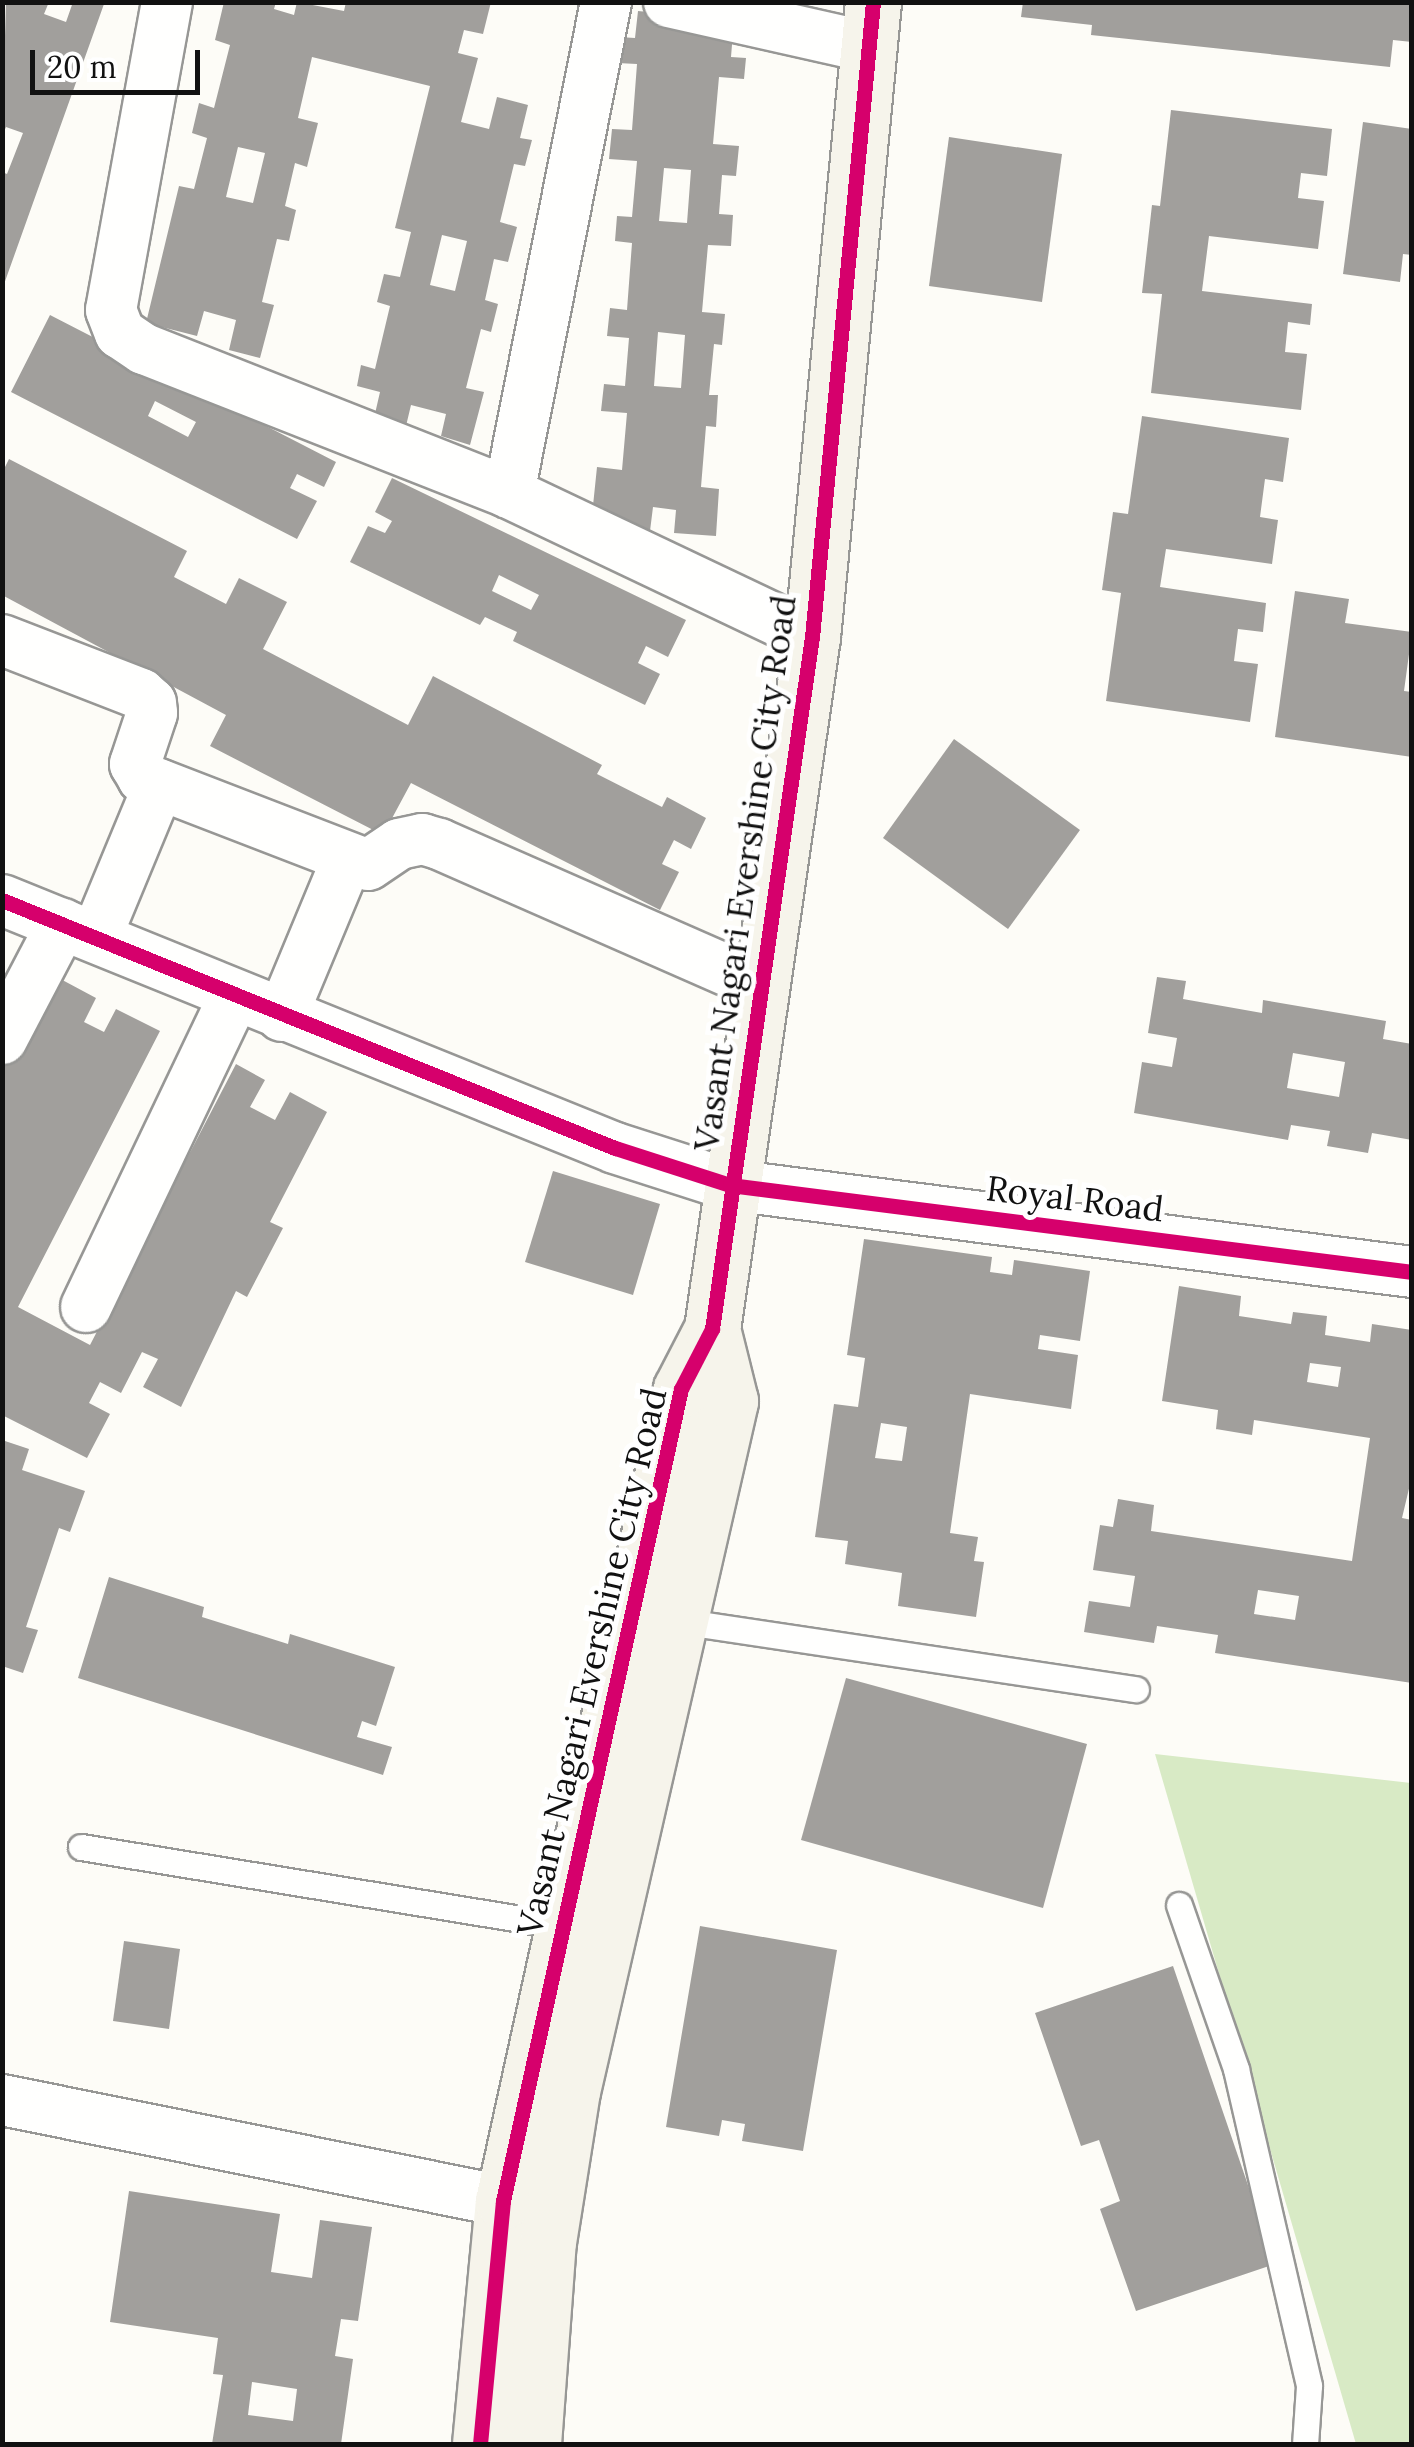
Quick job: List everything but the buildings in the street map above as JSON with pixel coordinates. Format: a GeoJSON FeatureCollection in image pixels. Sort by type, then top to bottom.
{"type":"FeatureCollection","features":[{"type":"Feature","properties":{"kind":"street"},"geometry":{"type":"LineString","coordinates":[[167,2],[111,310],[120,333],[144,349],[509,493],[812,638]]}},
{"type":"Feature","properties":{"kind":"street"},"geometry":{"type":"LineString","coordinates":[[509,493],[606,2]]}},
{"type":"Feature","properties":{"kind":"street"},"geometry":{"type":"LineString","coordinates":[[669,2],[871,25]]}},
{"type":"Feature","properties":{"kind":"street","name":"Vasant Nagari Evershine City Road"},"geometry":{"type":"LineString","coordinates":[[480,2444],[503,2202],[681,1389],[712,1329],[812,638],[871,25]]}},
{"type":"Feature","properties":{"kind":"street"},"geometry":{"type":"LineString","coordinates":[[2,640],[141,694],[151,703],[152,714],[135,764],[144,778],[159,785],[368,866],[399,844],[422,838],[760,984]]}},
{"type":"Feature","properties":{"kind":"street"},"geometry":{"type":"LineString","coordinates":[[2,1039],[79,930],[159,785]]}},
{"type":"Feature","properties":{"kind":"street"},"geometry":{"type":"LineString","coordinates":[[282,1016],[347,860]]}},
{"type":"Feature","properties":{"kind":"street","name":"Royal Road"},"geometry":{"type":"LineString","coordinates":[[2,900],[615,1148],[730,1185],[1412,1272]]}},
{"type":"Feature","properties":{"kind":"street"},"geometry":{"type":"LineString","coordinates":[[86,1307],[234,997]]}},
{"type":"Feature","properties":{"kind":"street"},"geometry":{"type":"LineString","coordinates":[[534,2444],[548,2242],[572,2090],[730,1401],[712,1329]]}},
{"type":"Feature","properties":{"kind":"street"},"geometry":{"type":"LineString","coordinates":[[2,2100],[503,2202]]}},
{"type":"Feature","properties":{"kind":"lane"},"geometry":{"type":"LineString","coordinates":[[678,1621],[1136,1689]]}},
{"type":"Feature","properties":{"kind":"lane"},"geometry":{"type":"LineString","coordinates":[[81,1848],[563,1926]]}},
{"type":"Feature","properties":{"kind":"lane"},"geometry":{"type":"LineString","coordinates":[[1179,1905],[1236,2069],[1309,2386],[1305,2444]]}},
{"type":"Feature","properties":{"kind":"green space"},"geometry":{"type":"Polygon","coordinates":[[[1155,1754],[1411,1783],[1411,2444],[1356,2444],[1155,1754]]]}},
{"type":"Feature","properties":{"kind":"cycle path"},"geometry":{"type":"LineString","coordinates":[[480,2444],[503,2201],[681,1389],[712,1329],[812,637],[873,2]]}},
{"type":"Feature","properties":{"kind":"cycle path"},"geometry":{"type":"LineString","coordinates":[[2,900],[615,1148],[730,1185],[1412,1272]]}}]}
